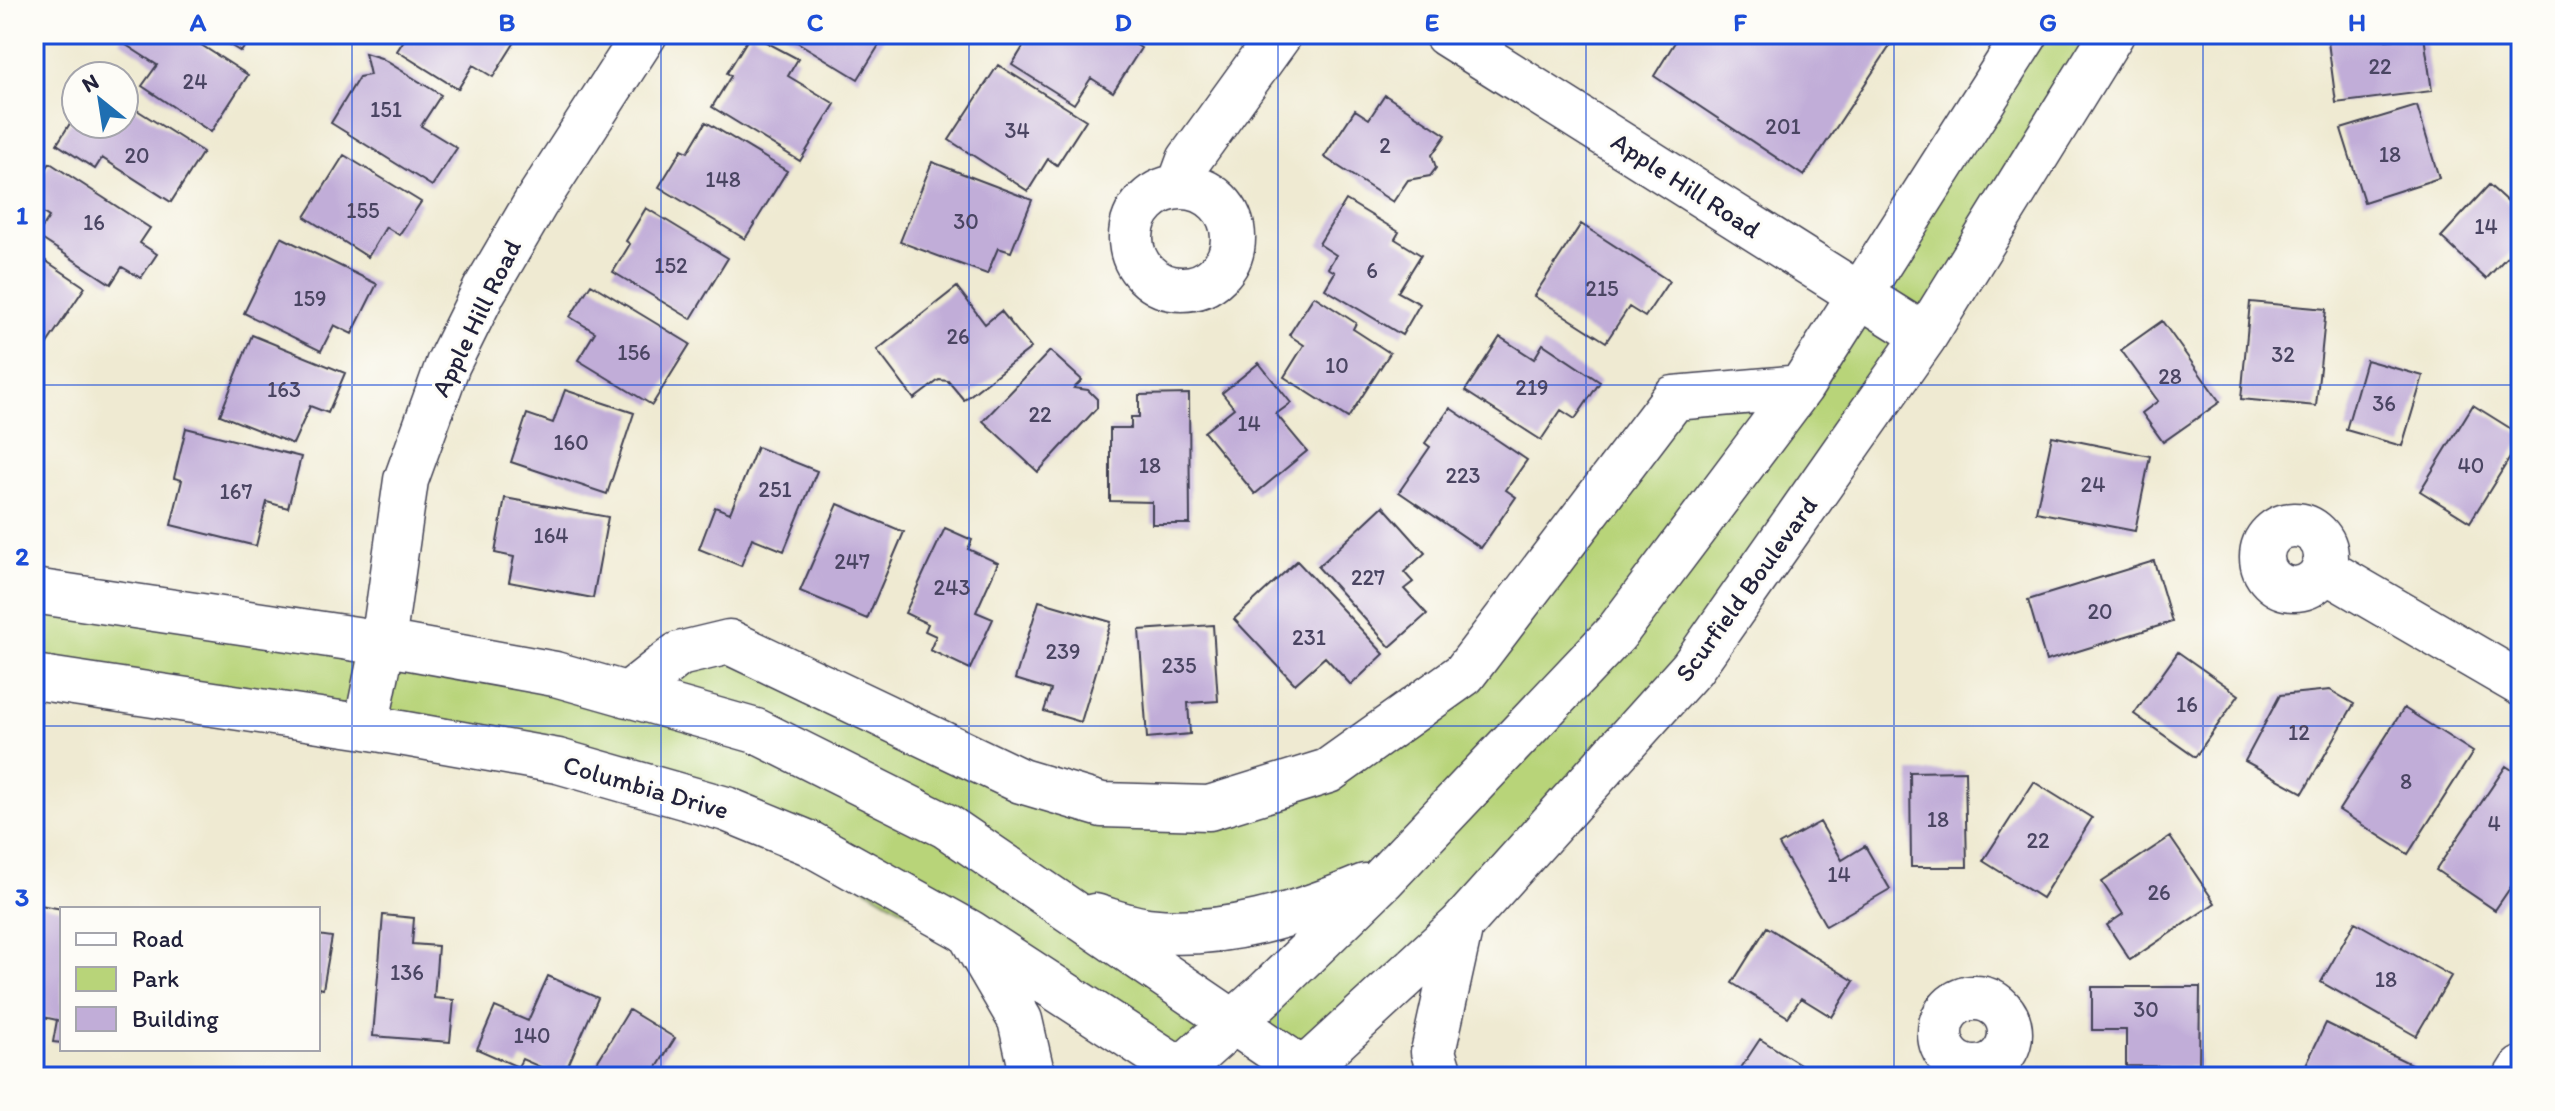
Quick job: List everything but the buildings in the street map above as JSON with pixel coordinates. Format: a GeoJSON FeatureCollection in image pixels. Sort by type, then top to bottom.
{"type":"FeatureCollection","features":[{"type":"Feature","properties":{"kind":"street","name":"Apple Hill Road"},"geometry":{"type":"LineString","coordinates":[[366,727],[383,643],[406,480],[448,364],[484,291],[535,204],[645,34]]}},
{"type":"Feature","properties":{"kind":"street"},"geometry":{"type":"LineString","coordinates":[[1179,187],[1189,160],[1280,34]]}},
{"type":"Feature","properties":{"kind":"street","name":"Apple Hill Road"},"geometry":{"type":"LineString","coordinates":[[1446,34],[1925,336]]}},
{"type":"Feature","properties":{"kind":"street"},"geometry":{"type":"LineString","coordinates":[[1182,1074],[1382,880],[1616,633],[1801,387],[2026,34]]}},
{"type":"Feature","properties":{"kind":"street","name":"Scurfield Boulevard"},"geometry":{"type":"LineString","coordinates":[[1305,1075],[1461,925],[1692,668],[1925,336],[2112,34]]}},
{"type":"Feature","properties":{"kind":"street"},"geometry":{"type":"LineString","coordinates":[[627,695],[679,654],[729,642],[1021,781],[1102,805],[1209,808],[1328,771],[1464,674],[1674,398],[1801,387]]}},
{"type":"Feature","properties":{"kind":"street"},"geometry":{"type":"LineString","coordinates":[[2323,569],[2521,684]]}},
{"type":"Feature","properties":{"kind":"street"},"geometry":{"type":"LineString","coordinates":[[34,591],[383,643],[555,674],[756,731],[946,826],[1233,1022],[1305,1075]]}},
{"type":"Feature","properties":{"kind":"street","name":"Columbia Drive"},"geometry":{"type":"LineString","coordinates":[[34,677],[366,727],[558,761],[726,809],[809,843],[969,932],[1182,1074]]}},
{"type":"Feature","properties":{"kind":"street"},"geometry":{"type":"LineString","coordinates":[[1065,909],[1148,930],[1214,931],[1315,907],[1382,880]]}},
{"type":"Feature","properties":{"kind":"street"},"geometry":{"type":"LineString","coordinates":[[1441,1077],[1433,1052],[1461,925]]}},
{"type":"Feature","properties":{"kind":"street"},"geometry":{"type":"LineString","coordinates":[[969,932],[1020,1020],[1033,1077]]}},
{"type":"Feature","properties":{"kind":"street"},"geometry":{"type":"LineString","coordinates":[[2516,1077],[2521,1069]]}},
{"type":"Feature","properties":{"kind":"green space"},"geometry":{"type":"Polygon","coordinates":[[[2026,34],[2113,34],[1692,668],[1306,1070],[1233,1022],[1181,1068],[726,809],[34,677],[34,591],[627,695],[729,642],[1102,805],[1328,771],[1464,674],[1674,398],[1801,387],[2026,34]],[[1380,881],[1214,931],[1068,910],[1233,1021],[1380,881]]]}}]}
